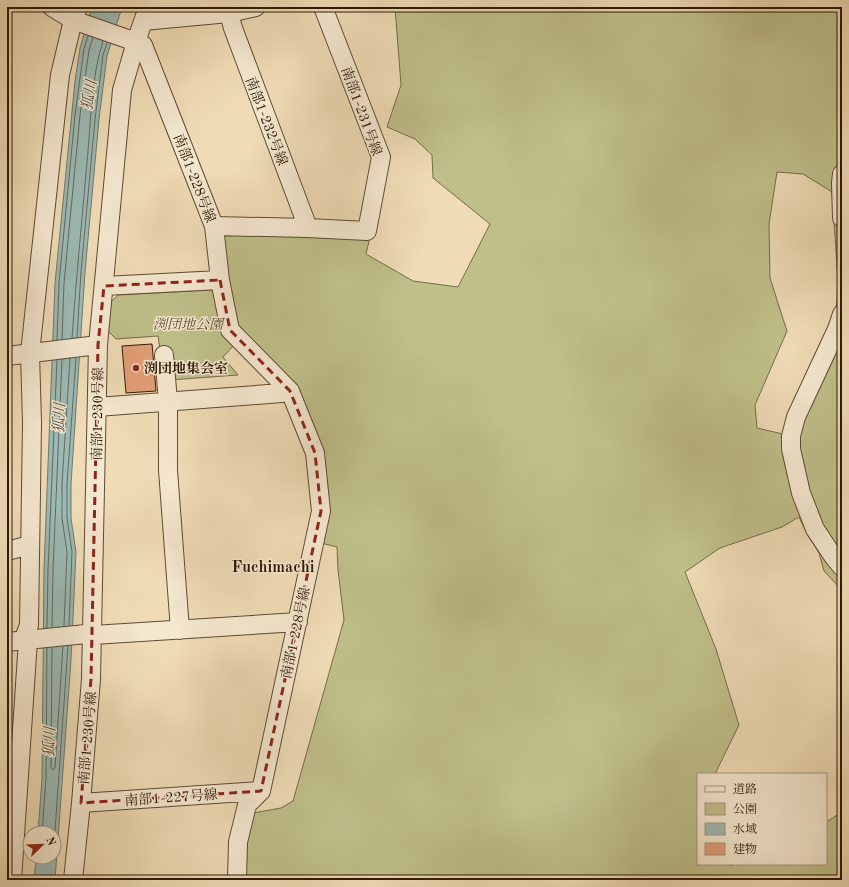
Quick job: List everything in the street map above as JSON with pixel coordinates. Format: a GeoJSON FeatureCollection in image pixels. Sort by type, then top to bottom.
{"type":"FeatureCollection","features":[{"type":"Feature","properties":{"kind":"street"},"geometry":{"type":"LineString","coordinates":[[52,7],[77,16],[134,41]]}},
{"type":"Feature","properties":{"kind":"street"},"geometry":{"type":"LineString","coordinates":[[145,14],[229,13],[256,7]]}},
{"type":"Feature","properties":{"kind":"street","name":"南部1-231号線"},"geometry":{"type":"LineString","coordinates":[[214,226],[368,231],[381,156],[323,7]]}},
{"type":"Feature","properties":{"kind":"street","name":"南部1-232号線"},"geometry":{"type":"LineString","coordinates":[[229,13],[233,28],[308,228]]}},
{"type":"Feature","properties":{"kind":"street","name":"南部1-230号線"},"geometry":{"type":"LineString","coordinates":[[73,880],[91,679],[90,635],[97,407],[95,345],[104,286],[122,90],[134,41],[145,14]]}},
{"type":"Feature","properties":{"kind":"street"},"geometry":{"type":"LineString","coordinates":[[11,869],[30,639],[26,633],[29,625],[34,352],[60,75],[77,16]]}},
{"type":"Feature","properties":{"kind":"street","name":"南部1-228号線"},"geometry":{"type":"LineString","coordinates":[[134,41],[143,45],[214,226],[220,280],[230,330],[290,391],[315,453],[321,511],[261,791]]}},
{"type":"Feature","properties":{"kind":"street"},"geometry":{"type":"LineString","coordinates":[[842,174],[842,218]]}},
{"type":"Feature","properties":{"kind":"street"},"geometry":{"type":"LineString","coordinates":[[104,286],[220,280]]}},
{"type":"Feature","properties":{"kind":"street"},"geometry":{"type":"LineString","coordinates":[[842,314],[837,329],[796,417],[791,436],[791,449],[800,487],[815,529],[842,567]]}},
{"type":"Feature","properties":{"kind":"street"},"geometry":{"type":"LineString","coordinates":[[7,356],[95,345]]}},
{"type":"Feature","properties":{"kind":"street"},"geometry":{"type":"LineString","coordinates":[[164,355],[168,401],[168,470],[180,630]]}},
{"type":"Feature","properties":{"kind":"street"},"geometry":{"type":"LineString","coordinates":[[97,407],[282,393],[290,391]]}},
{"type":"Feature","properties":{"kind":"street"},"geometry":{"type":"LineString","coordinates":[[8,550],[30,545]]}},
{"type":"Feature","properties":{"kind":"street"},"geometry":{"type":"LineString","coordinates":[[7,642],[30,639],[298,622]]}},
{"type":"Feature","properties":{"kind":"street"},"geometry":{"type":"LineString","coordinates":[[237,880],[238,842],[247,805],[261,791]]}},
{"type":"Feature","properties":{"kind":"street","name":"南部1-227号線"},"geometry":{"type":"LineString","coordinates":[[81,803],[261,791]]}},
{"type":"Feature","properties":{"kind":"highlighted area"},"geometry":{"type":"Polygon","coordinates":[[[220,280],[230,330],[290,391],[315,453],[321,511],[261,791],[81,803],[91,679],[98,345],[104,286],[220,280]]]}},
{"type":"Feature","properties":{"kind":"green space"},"geometry":{"type":"Polygon","coordinates":[[[395,7],[842,7],[842,587],[839,587],[824,571],[819,553],[807,534],[799,517],[782,527],[720,548],[685,572],[716,649],[739,725],[715,773],[697,773],[697,865],[827,865],[827,821],[842,812],[842,880],[245,880],[243,843],[253,813],[281,808],[293,801],[344,620],[337,547],[321,543],[322,452],[240,330],[235,318],[221,239],[229,233],[370,237],[366,254],[413,281],[458,287],[490,224],[433,178],[432,155],[415,139],[387,127],[401,85],[395,7]],[[777,172],[769,224],[770,278],[787,331],[755,405],[757,428],[783,434],[785,425],[830,323],[834,318],[837,302],[838,281],[832,192],[803,174],[777,172]]]}},
{"type":"Feature","properties":{"kind":"green space","name":"渕団地公園"},"geometry":{"type":"Polygon","coordinates":[[[210,290],[218,294],[235,344],[223,357],[238,375],[170,380],[160,350],[158,336],[116,339],[108,331],[111,302],[118,295],[210,290]]]}},
{"type":"Feature","properties":{"kind":"water","name":"狐川"},"geometry":{"type":"Polygon","coordinates":[[[92,7],[122,7],[107,56],[99,119],[85,272],[71,484],[71,518],[76,552],[71,660],[59,825],[39,825],[42,778],[44,569],[55,283],[75,81],[80,48],[92,7]]]}},
{"type":"Feature","properties":{"kind":"water"},"geometry":{"type":"Polygon","coordinates":[[[35,865],[56,865],[55,880],[34,880],[35,865]]]}},
{"type":"Feature","properties":{"kind":"building"},"geometry":{"type":"Polygon","coordinates":[[[152,344],[156,391],[126,393],[122,346],[152,344]]]}},
{"type":"Feature","properties":{"kind":"place","name":"渕団地集会室"},"geometry":{"type":"Point","coordinates":[136,368]}},
{"type":"Feature","properties":{"kind":"district","name":"Fuchimachi"},"geometry":{"type":"Point","coordinates":[273,566]}}]}
